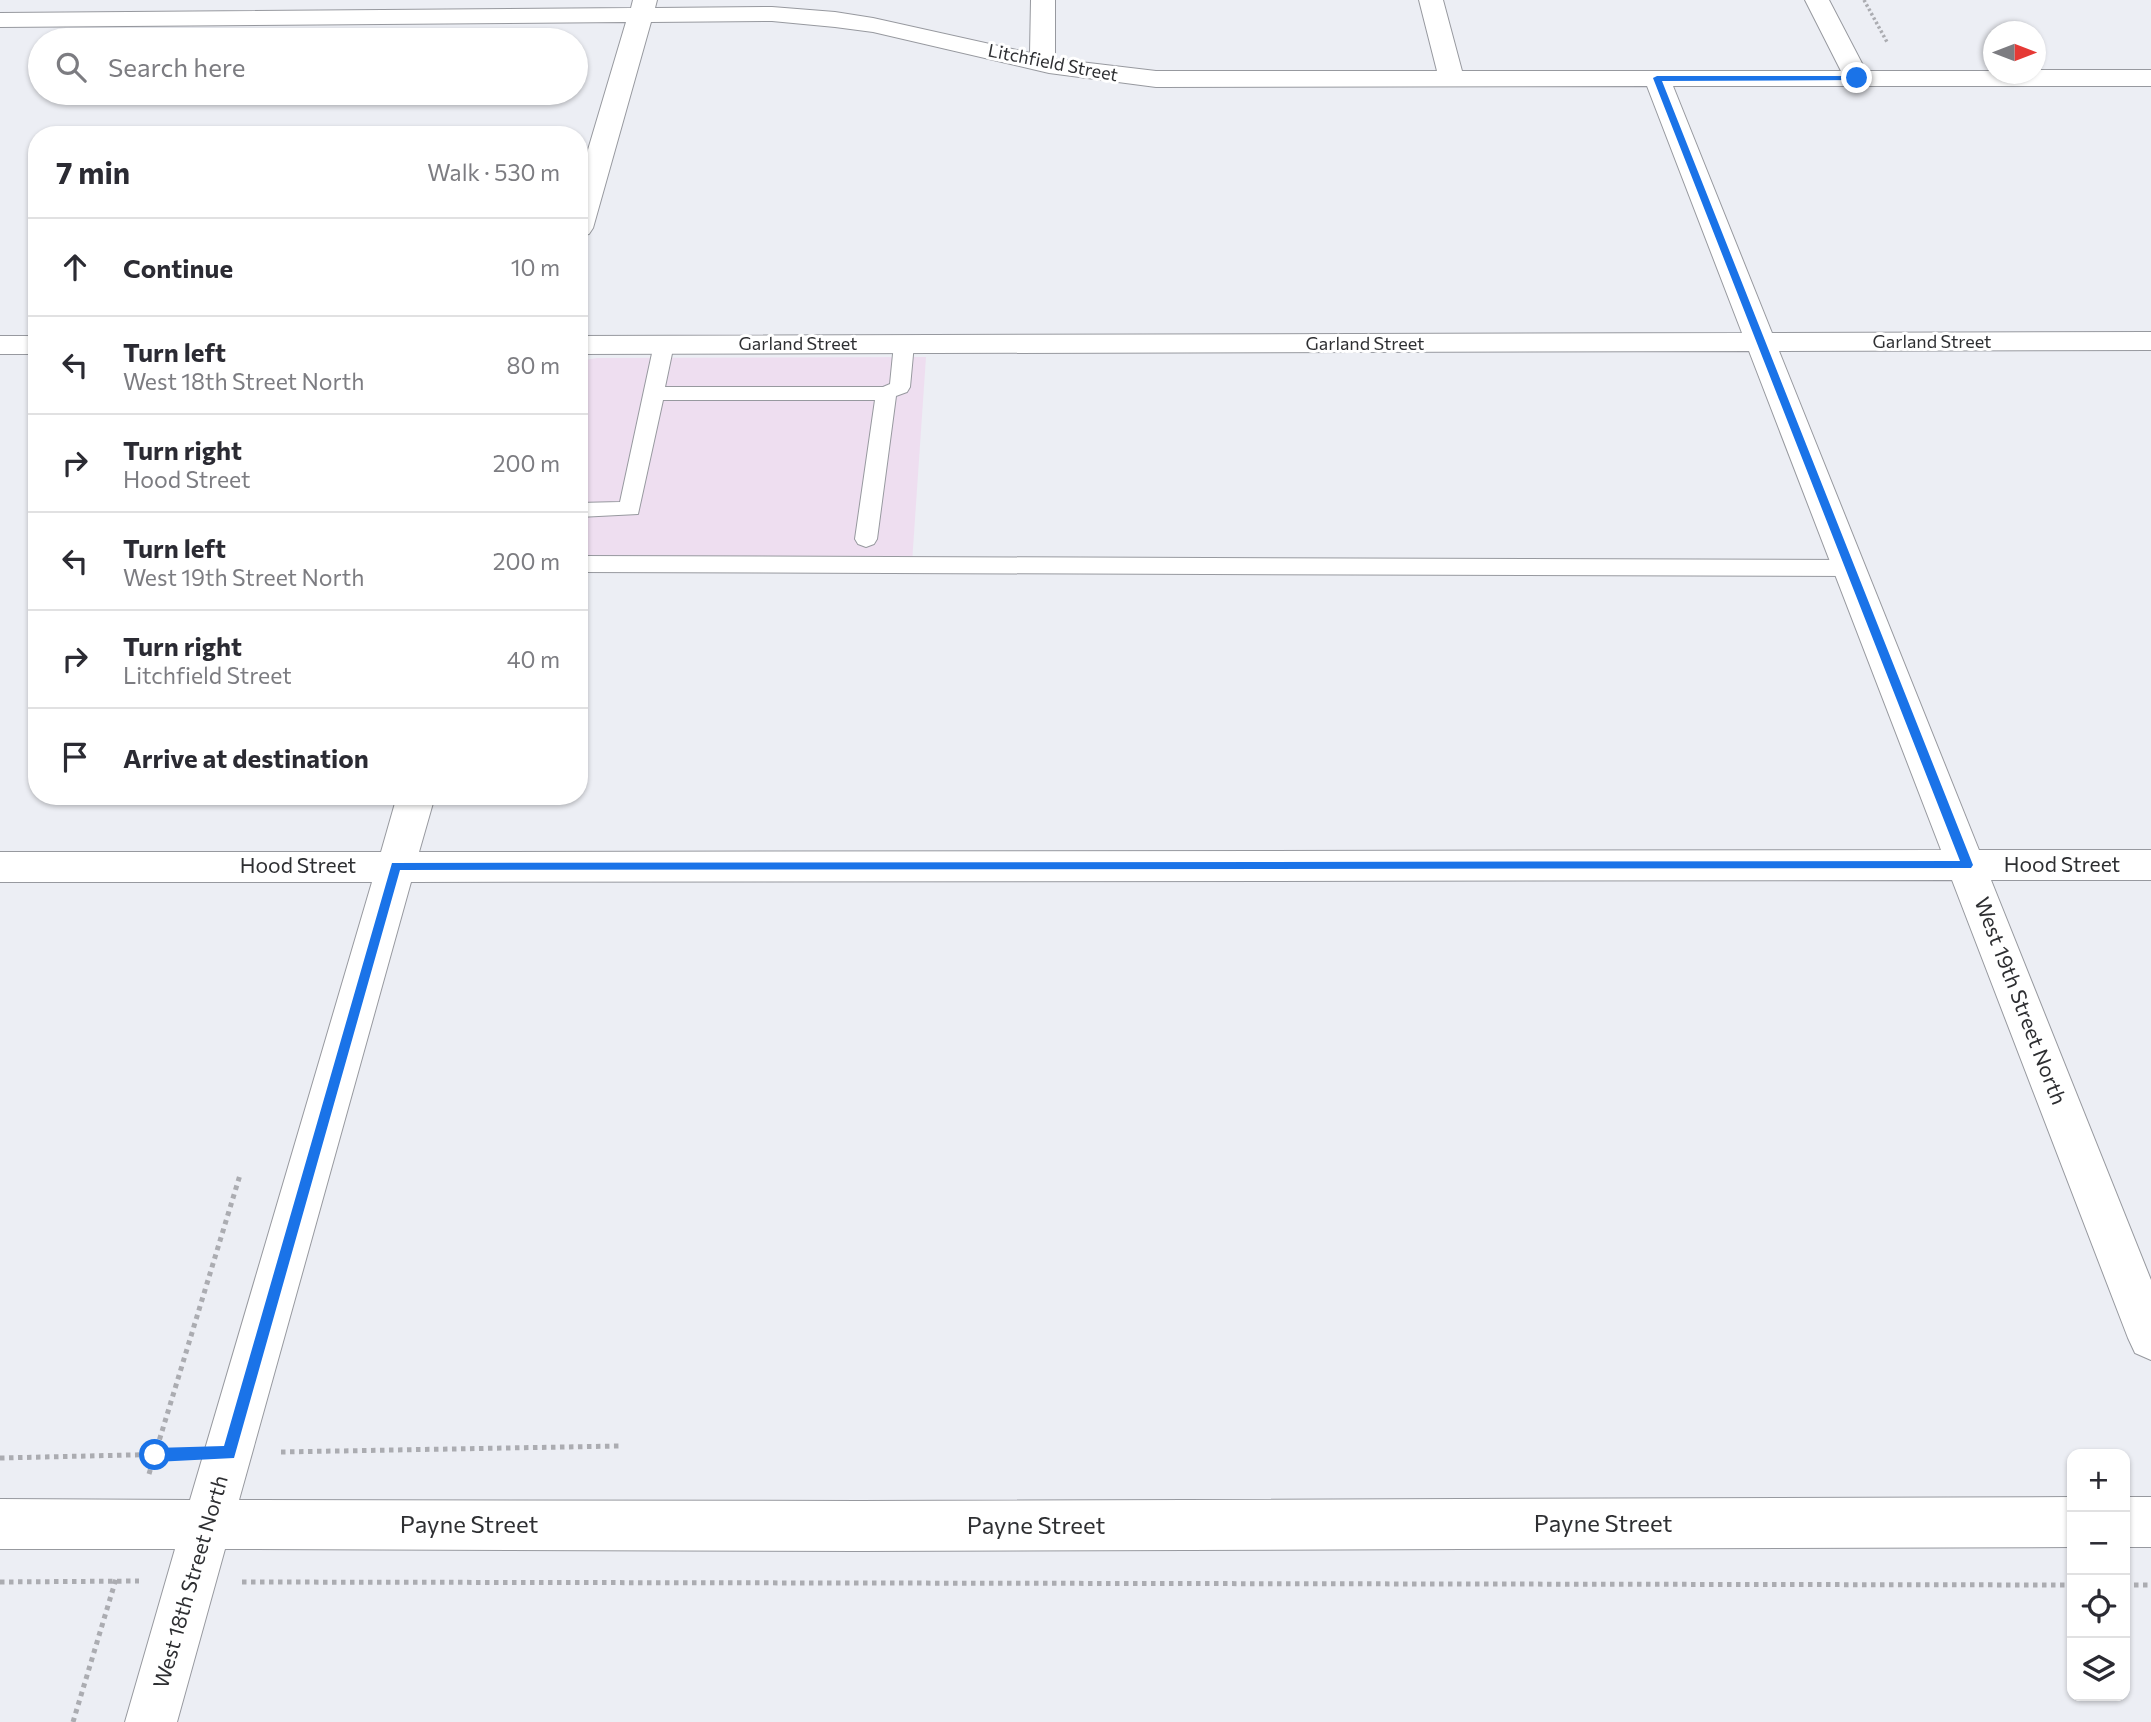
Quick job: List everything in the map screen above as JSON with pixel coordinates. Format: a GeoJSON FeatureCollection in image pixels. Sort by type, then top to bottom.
{"type":"FeatureCollection","features":[{"type":"Feature","properties":{"kind":"street"},"geometry":{"type":"LineString","coordinates":[[1042,63],[1043,0]]}},
{"type":"Feature","properties":{"kind":"street"},"geometry":{"type":"LineString","coordinates":[[1431,0],[1451,78]]}},
{"type":"Feature","properties":{"kind":"street"},"geometry":{"type":"LineString","coordinates":[[1817,0],[1857,78]]}},
{"type":"Feature","properties":{"kind":"street"},"geometry":{"type":"LineString","coordinates":[[588,197],[643,8]]}},
{"type":"Feature","properties":{"kind":"street","name":"Litchfield Street"},"geometry":{"type":"LineString","coordinates":[[0,20],[643,8],[823,17],[872,25],[1110,77],[2151,78]]}},
{"type":"Feature","properties":{"kind":"street","name":"West 19th Street North"},"geometry":{"type":"LineString","coordinates":[[1657,78],[2151,1338]]}},
{"type":"Feature","properties":{"kind":"street","name":"Garland Street"},"geometry":{"type":"LineString","coordinates":[[588,345],[2151,341]]}},
{"type":"Feature","properties":{"kind":"street"},"geometry":{"type":"LineString","coordinates":[[0,345],[28,345]]}},
{"type":"Feature","properties":{"kind":"street","name":"West 18th Street North"},"geometry":{"type":"LineString","coordinates":[[151,1722],[413,805]]}},
{"type":"Feature","properties":{"kind":"street","name":"Hood Street"},"geometry":{"type":"LineString","coordinates":[[0,867],[2151,865]]}},
{"type":"Feature","properties":{"kind":"street","name":"Payne Street"},"geometry":{"type":"LineString","coordinates":[[0,1524],[859,1526],[2067,1522]]}},
{"type":"Feature","properties":{"kind":"street"},"geometry":{"type":"LineString","coordinates":[[2130,1522],[2151,1522]]}},
{"type":"Feature","properties":{"kind":"lane"},"geometry":{"type":"LineString","coordinates":[[588,510],[630,509],[664,345]]}},
{"type":"Feature","properties":{"kind":"lane"},"geometry":{"type":"LineString","coordinates":[[654,394],[886,393],[900,387],[904,345]]}},
{"type":"Feature","properties":{"kind":"lane"},"geometry":{"type":"LineString","coordinates":[[866,540],[886,393]]}},
{"type":"Feature","properties":{"kind":"lane"},"geometry":{"type":"LineString","coordinates":[[588,564],[1851,568]]}},
{"type":"Feature","properties":{"kind":"path"},"geometry":{"type":"LineString","coordinates":[[1864,0],[1889,46]]}},
{"type":"Feature","properties":{"kind":"path"},"geometry":{"type":"LineString","coordinates":[[72,1722],[240,1175]]}},
{"type":"Feature","properties":{"kind":"path"},"geometry":{"type":"LineString","coordinates":[[0,1458],[620,1446]]}},
{"type":"Feature","properties":{"kind":"path"},"geometry":{"type":"LineString","coordinates":[[0,1582],[2067,1585]]}},
{"type":"Feature","properties":{"kind":"path"},"geometry":{"type":"LineString","coordinates":[[2130,1585],[2151,1585]]}},
{"type":"Feature","properties":{"kind":"shaded area"},"geometry":{"type":"Polygon","coordinates":[[[926,357],[912,563],[588,564],[588,360],[926,357]]]}},
{"type":"Feature","properties":{"kind":"route"},"geometry":{"type":"LineString","coordinates":[[155,1455],[229,1453],[396,866],[1967,865],[1657,78],[1857,78]]}}]}
